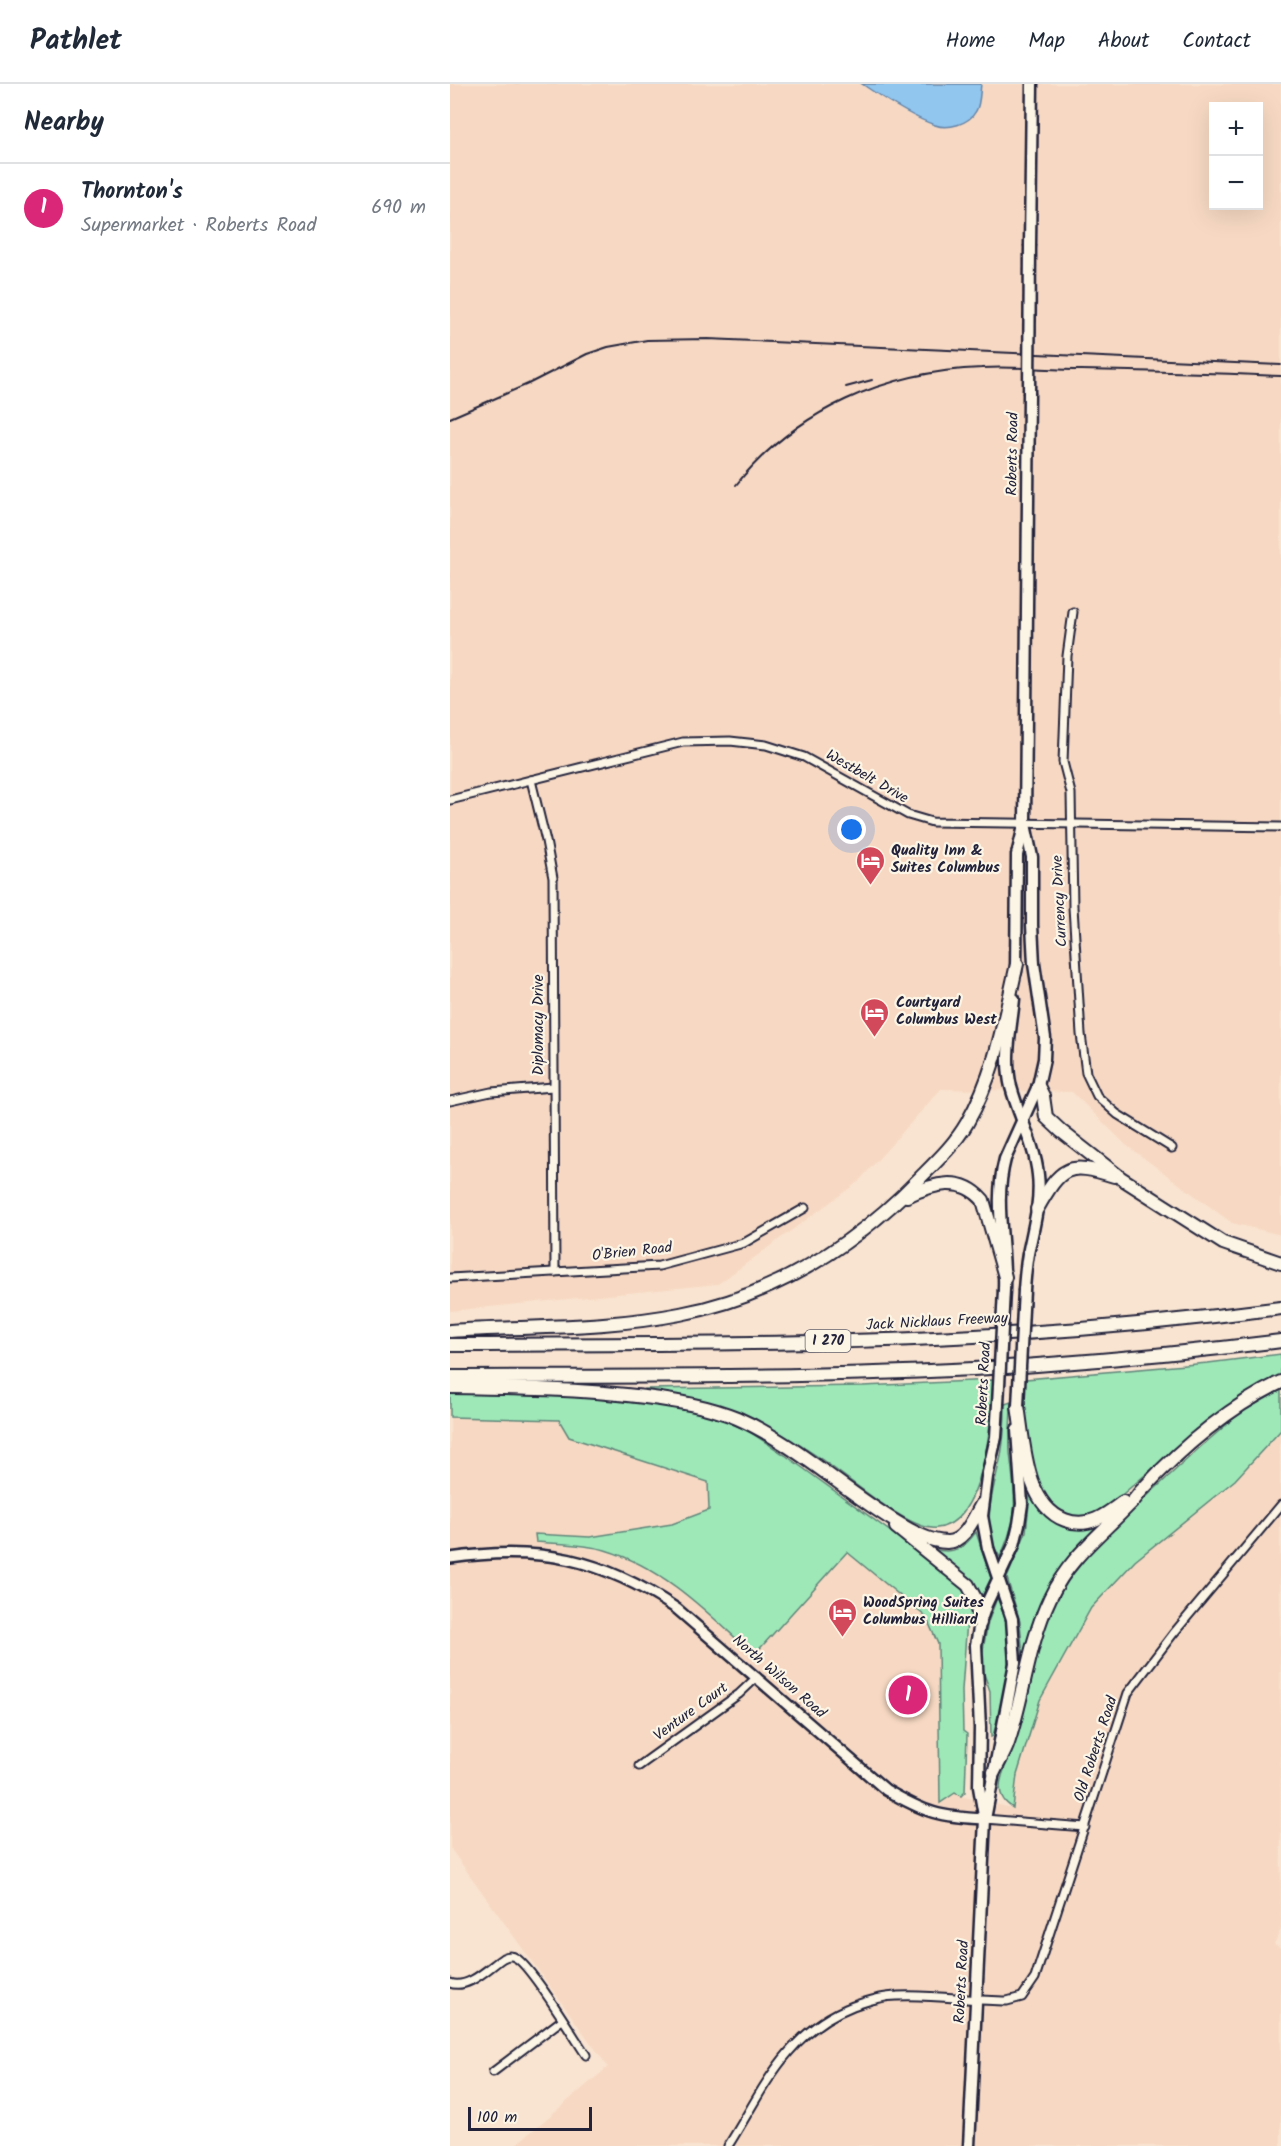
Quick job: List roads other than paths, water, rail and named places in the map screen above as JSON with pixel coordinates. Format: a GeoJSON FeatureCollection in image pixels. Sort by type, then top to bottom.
{"type":"FeatureCollection","features":[{"type":"Feature","properties":{"kind":"highway"},"geometry":{"type":"LineString","coordinates":[[450,1331],[534,1329],[638,1321],[718,1305],[755,1293],[793,1276],[834,1249],[901,1198],[955,1141],[967,1123],[1000,1046],[1017,964]]}},
{"type":"Feature","properties":{"kind":"highway"},"geometry":{"type":"LineString","coordinates":[[1038,1086],[1043,1096],[1046,1117],[1121,1178],[1223,1243],[1281,1263]]}},
{"type":"Feature","properties":{"kind":"highway"},"geometry":{"type":"LineString","coordinates":[[1037,1209],[1049,1188],[1067,1170],[1092,1169],[1121,1178]]}},
{"type":"Feature","properties":{"kind":"highway"},"geometry":{"type":"LineString","coordinates":[[901,1198],[926,1187],[940,1184],[967,1187],[976,1192],[983,1200],[988,1216],[1004,1283]]}},
{"type":"Feature","properties":{"kind":"highway","name":"Jack Nicklaus Freeway"},"geometry":{"type":"LineString","coordinates":[[450,1345],[759,1343],[915,1339],[1079,1329],[1205,1318],[1281,1308]]}},
{"type":"Feature","properties":{"kind":"highway","name":"I 270"},"geometry":{"type":"LineString","coordinates":[[450,1377],[772,1375],[952,1370],[1193,1352],[1281,1341]]}},
{"type":"Feature","properties":{"kind":"highway"},"geometry":{"type":"LineString","coordinates":[[994,1772],[1008,1745],[1033,1644],[1050,1599],[1065,1573],[1079,1554],[1205,1432],[1240,1406],[1281,1382]]}},
{"type":"Feature","properties":{"kind":"highway"},"geometry":{"type":"LineString","coordinates":[[450,1387],[612,1393],[671,1401],[714,1410],[758,1428],[877,1510],[924,1536],[946,1542],[957,1540],[962,1536],[982,1504]]}},
{"type":"Feature","properties":{"kind":"highway"},"geometry":{"type":"LineString","coordinates":[[1018,1406],[1031,1477],[1041,1503],[1053,1514],[1072,1522],[1091,1521],[1141,1492]]}},
{"type":"Feature","properties":{"kind":"highway"},"geometry":{"type":"LineString","coordinates":[[877,1510],[917,1546],[969,1585],[975,1598],[980,1623]]}},
{"type":"Feature","properties":{"kind":"main road","name":"Roberts Road"},"geometry":{"type":"LineString","coordinates":[[969,2146],[985,1819],[1015,1663],[1012,1619],[985,1538],[982,1504],[996,1437],[998,1404],[1004,1251],[998,1202],[1005,1159],[1038,1086],[1044,1059],[1045,1038],[1034,964],[1031,904],[1032,856],[1025,824],[1032,84]]}},
{"type":"Feature","properties":{"kind":"main road","name":"Roberts Road"},"geometry":{"type":"LineString","coordinates":[[985,1819],[979,1787],[980,1728],[975,1658],[980,1623],[1014,1545],[1021,1514],[1017,1435],[1024,1290],[1028,1250],[1037,1209],[1039,1177],[1012,1088],[1008,1067],[1017,964],[1017,855],[1025,824]]}},
{"type":"Feature","properties":{"kind":"main road","name":"North Wilson Road"},"geometry":{"type":"LineString","coordinates":[[450,1558],[489,1553],[534,1554],[572,1559],[613,1572],[650,1590],[677,1609],[886,1790],[919,1809],[933,1814],[985,1819]]}},
{"type":"Feature","properties":{"kind":"street","name":"Currency Drive"},"geometry":{"type":"LineString","coordinates":[[1073,612],[1067,656],[1062,747],[1063,762],[1071,793],[1074,930],[1086,1073],[1097,1096],[1117,1114],[1172,1148]]}},
{"type":"Feature","properties":{"kind":"street","name":"Westbelt Drive"},"geometry":{"type":"LineString","coordinates":[[450,800],[683,742],[730,741],[766,745],[804,757],[899,811],[932,822],[1281,826]]}},
{"type":"Feature","properties":{"kind":"street","name":"Diplomacy Drive"},"geometry":{"type":"LineString","coordinates":[[531,780],[553,878],[555,1272]]}},
{"type":"Feature","properties":{"kind":"street"},"geometry":{"type":"LineString","coordinates":[[450,1101],[491,1092],[553,1087]]}},
{"type":"Feature","properties":{"kind":"street","name":"O'Brien Road"},"geometry":{"type":"LineString","coordinates":[[450,1278],[668,1263],[744,1243],[805,1208]]}},
{"type":"Feature","properties":{"kind":"street","name":"Old Roberts Road"},"geometry":{"type":"LineString","coordinates":[[728,2146],[783,2057],[805,2033],[821,2021],[862,2003],[896,1996],[1014,2000],[1022,1997],[1032,1985],[1128,1693],[1173,1634],[1281,1505]]}},
{"type":"Feature","properties":{"kind":"street","name":"Venture Court"},"geometry":{"type":"LineString","coordinates":[[639,1766],[739,1694],[756,1677]]}},
{"type":"Feature","properties":{"kind":"street","name":"North Wilson Road"},"geometry":{"type":"LineString","coordinates":[[985,1819],[1085,1827]]}},
{"type":"Feature","properties":{"kind":"street"},"geometry":{"type":"LineString","coordinates":[[450,1983],[465,1984],[503,1958],[513,1956],[524,1964],[586,2055]]}},
{"type":"Feature","properties":{"kind":"street"},"geometry":{"type":"LineString","coordinates":[[493,2072],[562,2020]]}},
{"type":"Feature","properties":{"kind":"water"},"geometry":{"type":"Polygon","coordinates":[[[862,84],[981,84],[978,105],[973,116],[958,125],[946,127],[917,117],[862,84]]]}},
{"type":"Feature","properties":{"kind":"railway"},"geometry":{"type":"LineString","coordinates":[[450,418],[528,384],[587,354],[608,347],[647,340],[708,339],[1281,365]]}},
{"type":"Feature","properties":{"kind":"railway"},"geometry":{"type":"LineString","coordinates":[[736,485],[786,436],[815,416],[878,387],[912,377],[947,371],[1007,367],[1281,376]]}},
{"type":"Feature","properties":{"kind":"railway"},"geometry":{"type":"LineString","coordinates":[[846,387],[872,380]]}},
{"type":"Feature","properties":{"kind":"place","name":"Quality Inn & Suites Columbus"},"geometry":{"type":"Point","coordinates":[870,886]}},
{"type":"Feature","properties":{"kind":"place","name":"Courtyard Columbus West"},"geometry":{"type":"Point","coordinates":[875,1038]}},
{"type":"Feature","properties":{"kind":"place","name":"WoodSpring Suites Columbus Hilliard"},"geometry":{"type":"Point","coordinates":[842,1638]}},
{"type":"Feature","properties":{"kind":"place","name":"Thornton's"},"geometry":{"type":"Point","coordinates":[908,1695]}}]}
